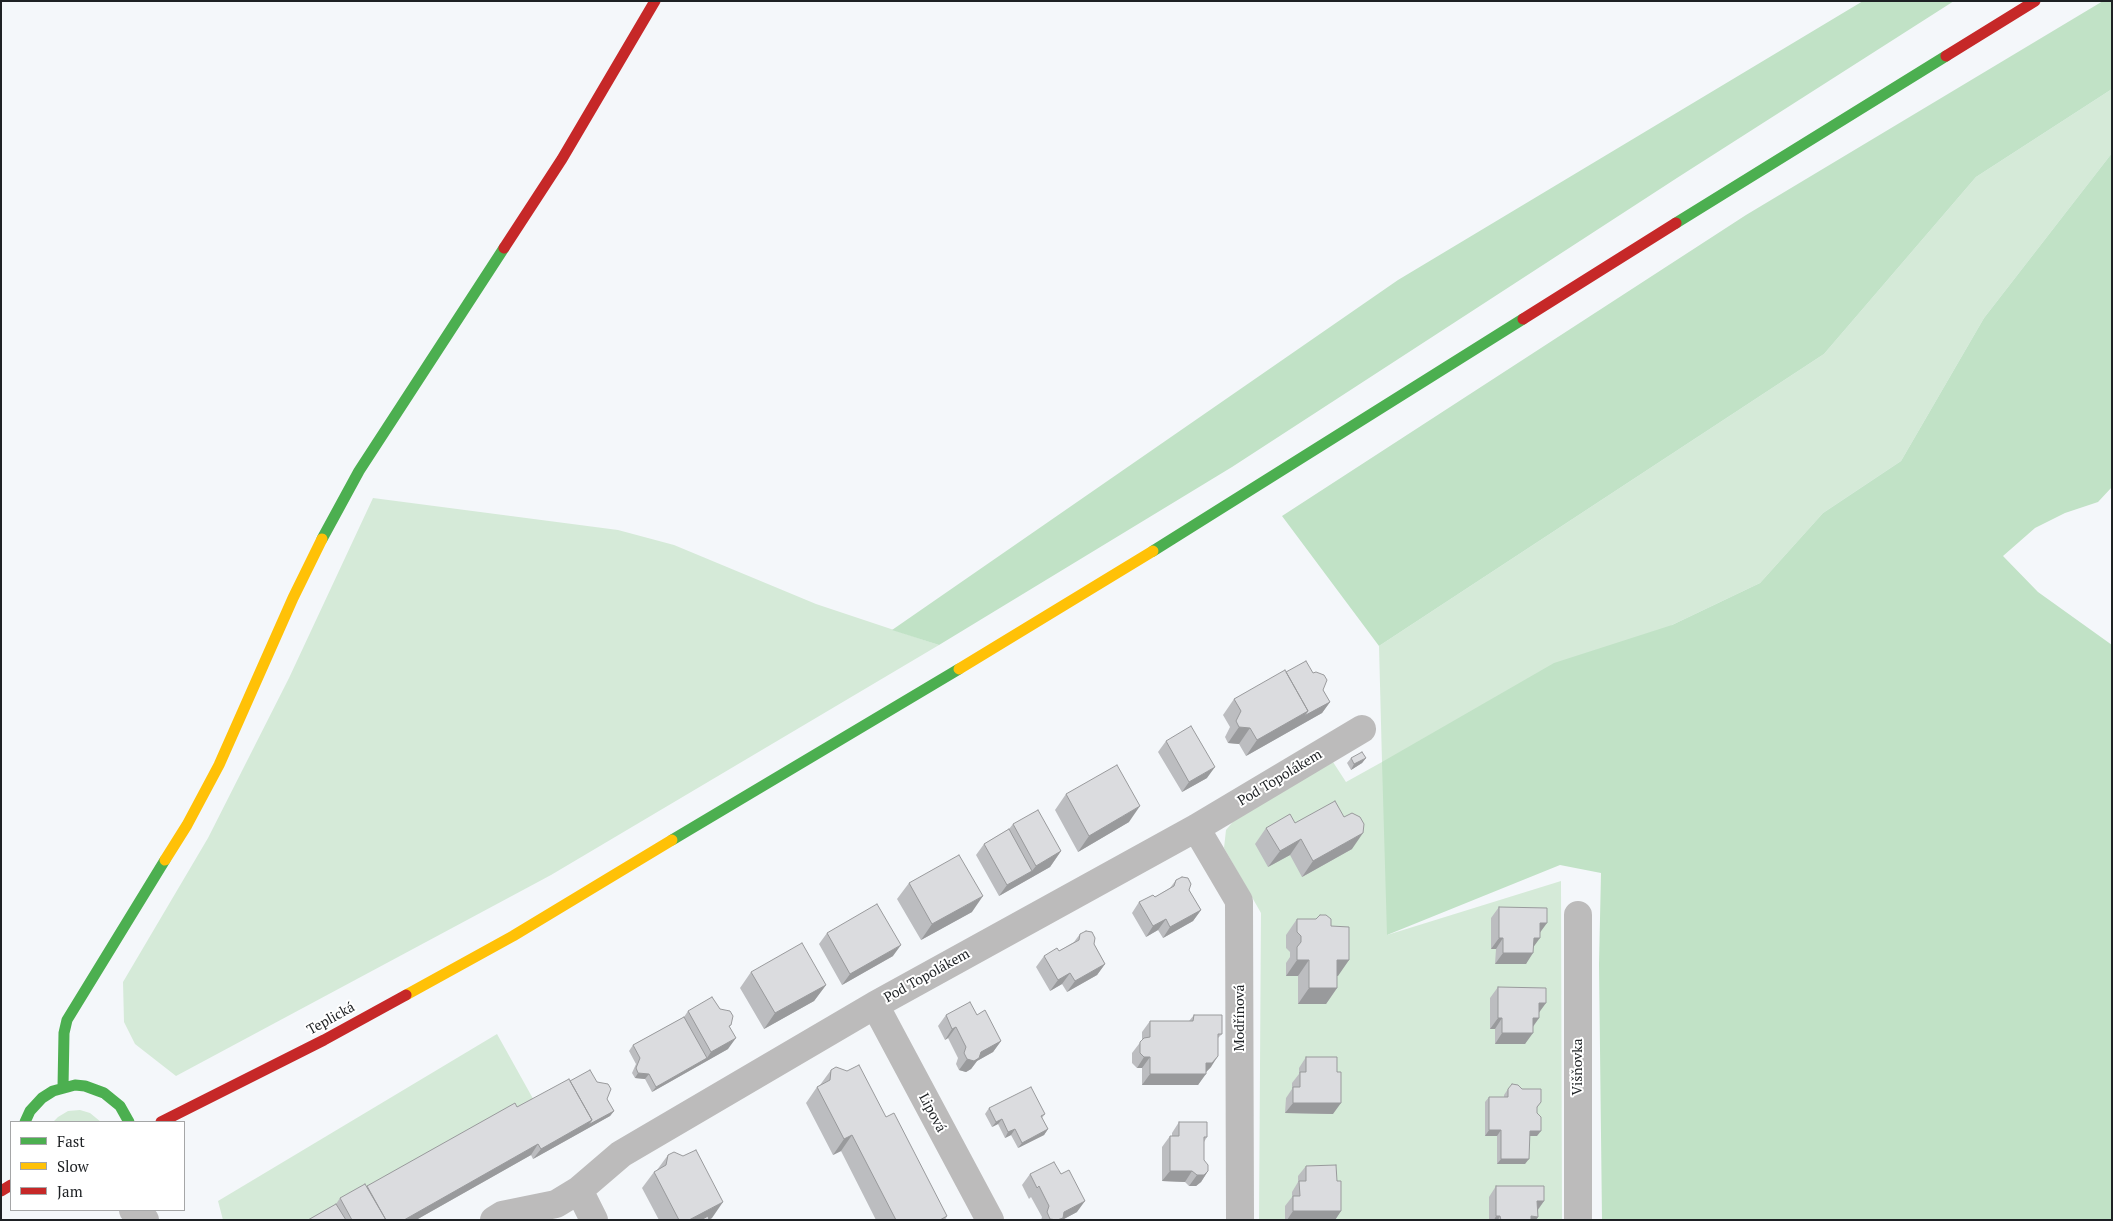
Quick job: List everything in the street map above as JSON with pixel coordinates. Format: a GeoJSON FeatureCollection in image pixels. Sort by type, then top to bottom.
{"type":"FeatureCollection","features":[{"type":"Feature","properties":{"kind":"main road"},"geometry":{"type":"LineString","coordinates":[[63,1087],[64,1034],[74,1006],[187,825],[219,765],[326,531],[359,471],[405,398],[562,159],[655,1]]}},
{"type":"Feature","properties":{"kind":"main road","name":"Teplická"},"geometry":{"type":"LineString","coordinates":[[163,1121],[324,1040],[513,936],[1133,564],[1684,218],[2035,1]]}},
{"type":"Feature","properties":{"kind":"main road"},"geometry":{"type":"LineString","coordinates":[[25,1121],[30,1111],[42,1098],[63,1087],[84,1086],[104,1093],[120,1106],[128,1121]]}},
{"type":"Feature","properties":{"kind":"street","name":"Pod Topolákem"},"geometry":{"type":"LineString","coordinates":[[494,1220],[502,1215],[556,1204],[579,1190],[621,1154],[875,1005],[1196,828],[1362,729]]}},
{"type":"Feature","properties":{"kind":"street","name":"Modřínová"},"geometry":{"type":"LineString","coordinates":[[1196,828],[1239,901],[1240,1220]]}},
{"type":"Feature","properties":{"kind":"street","name":"Višňovka"},"geometry":{"type":"LineString","coordinates":[[1578,915],[1578,1220]]}},
{"type":"Feature","properties":{"kind":"street","name":"Lipová"},"geometry":{"type":"LineString","coordinates":[[875,1005],[990,1220]]}},
{"type":"Feature","properties":{"kind":"street"},"geometry":{"type":"LineString","coordinates":[[579,1190],[594,1220]]}},
{"type":"Feature","properties":{"kind":"street"},"geometry":{"type":"LineString","coordinates":[[134,1211],[145,1220]]}},
{"type":"Feature","properties":{"kind":"green space"},"geometry":{"type":"Polygon","coordinates":[[[1863,1],[1954,1],[1680,176],[1232,467],[939,645],[892,630],[1398,280],[1863,1]]]}},
{"type":"Feature","properties":{"kind":"green space"},"geometry":{"type":"Polygon","coordinates":[[[2103,1],[2112,1],[2112,89],[1976,177],[1824,354],[1379,646],[1282,516],[1746,215],[2103,1]]]}},
{"type":"Feature","properties":{"kind":"green space"},"geometry":{"type":"Polygon","coordinates":[[[2112,89],[2112,153],[1984,318],[1901,461],[1823,513],[1760,583],[1672,625],[1387,935],[1561,881],[1562,1220],[1259,1220],[1261,913],[1224,848],[1226,830],[1236,818],[1333,762],[1346,782],[1382,762],[1379,646],[1824,354],[1976,177],[2112,89]]]}},
{"type":"Feature","properties":{"kind":"green space"},"geometry":{"type":"Polygon","coordinates":[[[2112,153],[2112,487],[2098,502],[2065,513],[2035,528],[2003,556],[2038,592],[2112,645],[2112,1220],[1602,1220],[1599,964],[1601,873],[1560,865],[1387,935],[1382,762],[1554,663],[1672,625],[1760,583],[1823,513],[1901,461],[1984,318],[2112,153]]]}},
{"type":"Feature","properties":{"kind":"green space"},"geometry":{"type":"Polygon","coordinates":[[[373,498],[618,530],[674,545],[816,604],[939,645],[551,875],[176,1076],[135,1044],[124,1022],[123,982],[208,838],[289,678],[373,498]]]}},
{"type":"Feature","properties":{"kind":"green space"},"geometry":{"type":"Polygon","coordinates":[[[497,1034],[536,1104],[319,1220],[223,1220],[218,1201],[497,1034]]]}},
{"type":"Feature","properties":{"kind":"green space"},"geometry":{"type":"Polygon","coordinates":[[[80,1110],[90,1113],[100,1121],[54,1121],[68,1111],[80,1110]]]}},
{"type":"Feature","properties":{"kind":"building"},"geometry":{"type":"Polygon","coordinates":[[[1306,661],[1313,673],[1316,672],[1324,675],[1327,680],[1323,690],[1330,702],[1304,716],[1308,711],[1286,672],[1306,661]]]}},
{"type":"Feature","properties":{"kind":"building"},"geometry":{"type":"Polygon","coordinates":[[[1285,670],[1308,711],[1257,740],[1250,728],[1239,727],[1236,721],[1241,711],[1234,699],[1285,670]]]}},
{"type":"Feature","properties":{"kind":"building"},"geometry":{"type":"Polygon","coordinates":[[[1191,726],[1215,767],[1189,782],[1166,741],[1191,726]]]}},
{"type":"Feature","properties":{"kind":"building"},"geometry":{"type":"Polygon","coordinates":[[[1362,752],[1366,758],[1354,764],[1351,758],[1362,752]]]}},
{"type":"Feature","properties":{"kind":"building"},"geometry":{"type":"Polygon","coordinates":[[[1117,765],[1140,806],[1089,836],[1066,794],[1117,765]]]}},
{"type":"Feature","properties":{"kind":"building"},"geometry":{"type":"Polygon","coordinates":[[[1335,801],[1344,817],[1352,813],[1360,817],[1364,824],[1363,833],[1313,861],[1301,839],[1280,851],[1266,828],[1290,814],[1295,823],[1335,801]]]}},
{"type":"Feature","properties":{"kind":"building"},"geometry":{"type":"Polygon","coordinates":[[[1038,810],[1061,851],[1036,866],[1013,824],[1038,810]]]}},
{"type":"Feature","properties":{"kind":"building"},"geometry":{"type":"Polygon","coordinates":[[[1009,829],[1032,871],[1007,885],[984,844],[1009,829]]]}},
{"type":"Feature","properties":{"kind":"building"},"geometry":{"type":"Polygon","coordinates":[[[959,855],[983,896],[932,924],[909,883],[959,855]]]}},
{"type":"Feature","properties":{"kind":"building"},"geometry":{"type":"Polygon","coordinates":[[[1182,877],[1188,878],[1191,884],[1189,890],[1201,910],[1170,927],[1166,919],[1153,926],[1139,902],[1153,895],[1155,897],[1174,886],[1176,880],[1182,877]]]}},
{"type":"Feature","properties":{"kind":"building"},"geometry":{"type":"Polygon","coordinates":[[[877,904],[901,945],[850,974],[827,933],[877,904]]]}},
{"type":"Feature","properties":{"kind":"building"},"geometry":{"type":"Polygon","coordinates":[[[1499,907],[1547,908],[1547,923],[1540,923],[1540,938],[1534,938],[1533,953],[1503,953],[1503,938],[1499,938],[1499,907]]]}},
{"type":"Feature","properties":{"kind":"building"},"geometry":{"type":"Polygon","coordinates":[[[1320,915],[1326,915],[1331,919],[1331,926],[1349,927],[1349,960],[1337,960],[1337,988],[1309,988],[1309,960],[1297,960],[1297,947],[1301,942],[1301,936],[1297,932],[1297,919],[1316,919],[1320,915]]]}},
{"type":"Feature","properties":{"kind":"building"},"geometry":{"type":"Polygon","coordinates":[[[1086,931],[1092,932],[1095,938],[1094,944],[1105,964],[1075,981],[1070,973],[1058,980],[1044,956],[1057,948],[1059,951],[1079,940],[1080,934],[1086,931]]]}},
{"type":"Feature","properties":{"kind":"building"},"geometry":{"type":"Polygon","coordinates":[[[802,943],[826,985],[775,1013],[751,972],[802,943]]]}},
{"type":"Feature","properties":{"kind":"building"},"geometry":{"type":"Polygon","coordinates":[[[1498,987],[1546,988],[1546,1003],[1539,1003],[1539,1018],[1533,1018],[1533,1033],[1502,1033],[1502,1018],[1498,1018],[1498,987]]]}},
{"type":"Feature","properties":{"kind":"building"},"geometry":{"type":"Polygon","coordinates":[[[712,997],[720,1009],[730,1011],[733,1016],[729,1026],[736,1038],[711,1052],[688,1011],[712,997]]]}},
{"type":"Feature","properties":{"kind":"building"},"geometry":{"type":"Polygon","coordinates":[[[970,1002],[977,1015],[985,1010],[1001,1041],[981,1052],[979,1058],[974,1061],[967,1059],[964,1053],[966,1047],[956,1027],[952,1029],[946,1015],[970,1002]]]}},
{"type":"Feature","properties":{"kind":"building"},"geometry":{"type":"Polygon","coordinates":[[[1194,1015],[1222,1015],[1222,1034],[1218,1034],[1218,1056],[1212,1063],[1206,1063],[1206,1074],[1150,1074],[1150,1057],[1144,1057],[1140,1053],[1140,1042],[1144,1038],[1150,1037],[1150,1021],[1193,1021],[1194,1015]]]}},
{"type":"Feature","properties":{"kind":"building"},"geometry":{"type":"Polygon","coordinates":[[[684,1017],[707,1058],[656,1087],[649,1074],[638,1073],[636,1068],[640,1058],[633,1045],[684,1017]]]}},
{"type":"Feature","properties":{"kind":"building"},"geometry":{"type":"Polygon","coordinates":[[[1306,1057],[1337,1057],[1337,1072],[1341,1072],[1341,1103],[1293,1103],[1293,1087],[1300,1087],[1300,1072],[1306,1072],[1306,1057]]]}},
{"type":"Feature","properties":{"kind":"building"},"geometry":{"type":"Polygon","coordinates":[[[859,1065],[886,1117],[894,1113],[947,1216],[940,1220],[896,1220],[852,1135],[844,1139],[817,1087],[830,1080],[831,1070],[836,1067],[847,1071],[859,1065]]]}},
{"type":"Feature","properties":{"kind":"building"},"geometry":{"type":"Polygon","coordinates":[[[590,1070],[597,1082],[608,1084],[611,1089],[607,1099],[614,1111],[588,1125],[592,1120],[570,1081],[590,1070]]]}},
{"type":"Feature","properties":{"kind":"building"},"geometry":{"type":"Polygon","coordinates":[[[569,1079],[592,1120],[541,1149],[538,1144],[404,1220],[386,1220],[367,1186],[515,1103],[517,1107],[569,1079]]]}},
{"type":"Feature","properties":{"kind":"building"},"geometry":{"type":"Polygon","coordinates":[[[1512,1084],[1518,1085],[1522,1089],[1541,1089],[1541,1102],[1537,1107],[1537,1113],[1541,1117],[1541,1131],[1530,1131],[1529,1159],[1501,1159],[1501,1130],[1489,1130],[1489,1097],[1508,1097],[1508,1089],[1512,1084]]]}},
{"type":"Feature","properties":{"kind":"building"},"geometry":{"type":"Polygon","coordinates":[[[1031,1087],[1045,1114],[1041,1116],[1048,1129],[1022,1143],[1015,1129],[1008,1132],[1002,1119],[996,1122],[989,1108],[1031,1087]]]}},
{"type":"Feature","properties":{"kind":"building"},"geometry":{"type":"Polygon","coordinates":[[[1179,1122],[1207,1122],[1207,1137],[1204,1137],[1204,1160],[1208,1165],[1208,1171],[1204,1175],[1197,1175],[1192,1171],[1170,1171],[1170,1136],[1179,1136],[1179,1122]]]}},
{"type":"Feature","properties":{"kind":"building"},"geometry":{"type":"Polygon","coordinates":[[[696,1150],[723,1202],[689,1220],[679,1220],[654,1172],[666,1165],[668,1155],[674,1152],[683,1156],[696,1150]]]}},
{"type":"Feature","properties":{"kind":"building"},"geometry":{"type":"Polygon","coordinates":[[[1054,1162],[1061,1174],[1069,1170],[1085,1201],[1064,1212],[1063,1218],[1057,1220],[1050,1219],[1047,1212],[1049,1206],[1039,1186],[1037,1188],[1030,1174],[1054,1162]]]}},
{"type":"Feature","properties":{"kind":"building"},"geometry":{"type":"Polygon","coordinates":[[[1336,1165],[1337,1181],[1341,1181],[1341,1211],[1293,1211],[1293,1196],[1300,1196],[1299,1181],[1306,1181],[1306,1166],[1336,1165]]]}},
{"type":"Feature","properties":{"kind":"building"},"geometry":{"type":"Polygon","coordinates":[[[365,1184],[386,1220],[352,1220],[340,1198],[365,1184]]]}},
{"type":"Feature","properties":{"kind":"building"},"geometry":{"type":"Polygon","coordinates":[[[1496,1186],[1544,1186],[1544,1201],[1537,1201],[1538,1217],[1531,1216],[1531,1220],[1501,1220],[1500,1216],[1496,1216],[1496,1186]]]}},
{"type":"Feature","properties":{"kind":"building"},"geometry":{"type":"Polygon","coordinates":[[[336,1204],[346,1220],[308,1220],[336,1204]]]}},
{"type":"Feature","properties":{"kind":"building"},"geometry":{"type":"Polygon","coordinates":[[[708,1216],[709,1220],[701,1220],[708,1216]]]}},
{"type":"Feature","properties":{"kind":"traffic: fast"},"geometry":{"type":"LineString","coordinates":[[1676,223],[1946,56]]}},
{"type":"Feature","properties":{"kind":"traffic: fast"},"geometry":{"type":"LineString","coordinates":[[322,539],[359,471],[504,248]]}},
{"type":"Feature","properties":{"kind":"traffic: fast"},"geometry":{"type":"LineString","coordinates":[[1153,551],[1523,319]]}},
{"type":"Feature","properties":{"kind":"traffic: fast"},"geometry":{"type":"LineString","coordinates":[[672,840],[959,669]]}},
{"type":"Feature","properties":{"kind":"traffic: fast"},"geometry":{"type":"LineString","coordinates":[[63,1087],[64,1033],[67,1020],[165,860]]}},
{"type":"Feature","properties":{"kind":"traffic: fast"},"geometry":{"type":"LineString","coordinates":[[25,1121],[30,1111],[42,1098],[53,1091],[75,1085],[85,1086],[104,1093],[120,1106],[128,1121]]}},
{"type":"Feature","properties":{"kind":"traffic: slow"},"geometry":{"type":"LineString","coordinates":[[165,860],[187,825],[219,765],[293,598],[322,539]]}},
{"type":"Feature","properties":{"kind":"traffic: slow"},"geometry":{"type":"LineString","coordinates":[[959,669],[1153,551]]}},
{"type":"Feature","properties":{"kind":"traffic: slow"},"geometry":{"type":"LineString","coordinates":[[406,995],[513,936],[672,840]]}},
{"type":"Feature","properties":{"kind":"traffic: jam"},"geometry":{"type":"LineString","coordinates":[[504,248],[562,159],[655,1]]}},
{"type":"Feature","properties":{"kind":"traffic: jam"},"geometry":{"type":"LineString","coordinates":[[1946,56],[2035,1]]}},
{"type":"Feature","properties":{"kind":"traffic: jam"},"geometry":{"type":"LineString","coordinates":[[1523,319],[1676,223]]}},
{"type":"Feature","properties":{"kind":"traffic: jam"},"geometry":{"type":"LineString","coordinates":[[163,1121],[324,1040],[406,995]]}},
{"type":"Feature","properties":{"kind":"traffic: jam"},"geometry":{"type":"LineString","coordinates":[[1,1191],[10,1186]]}}]}
